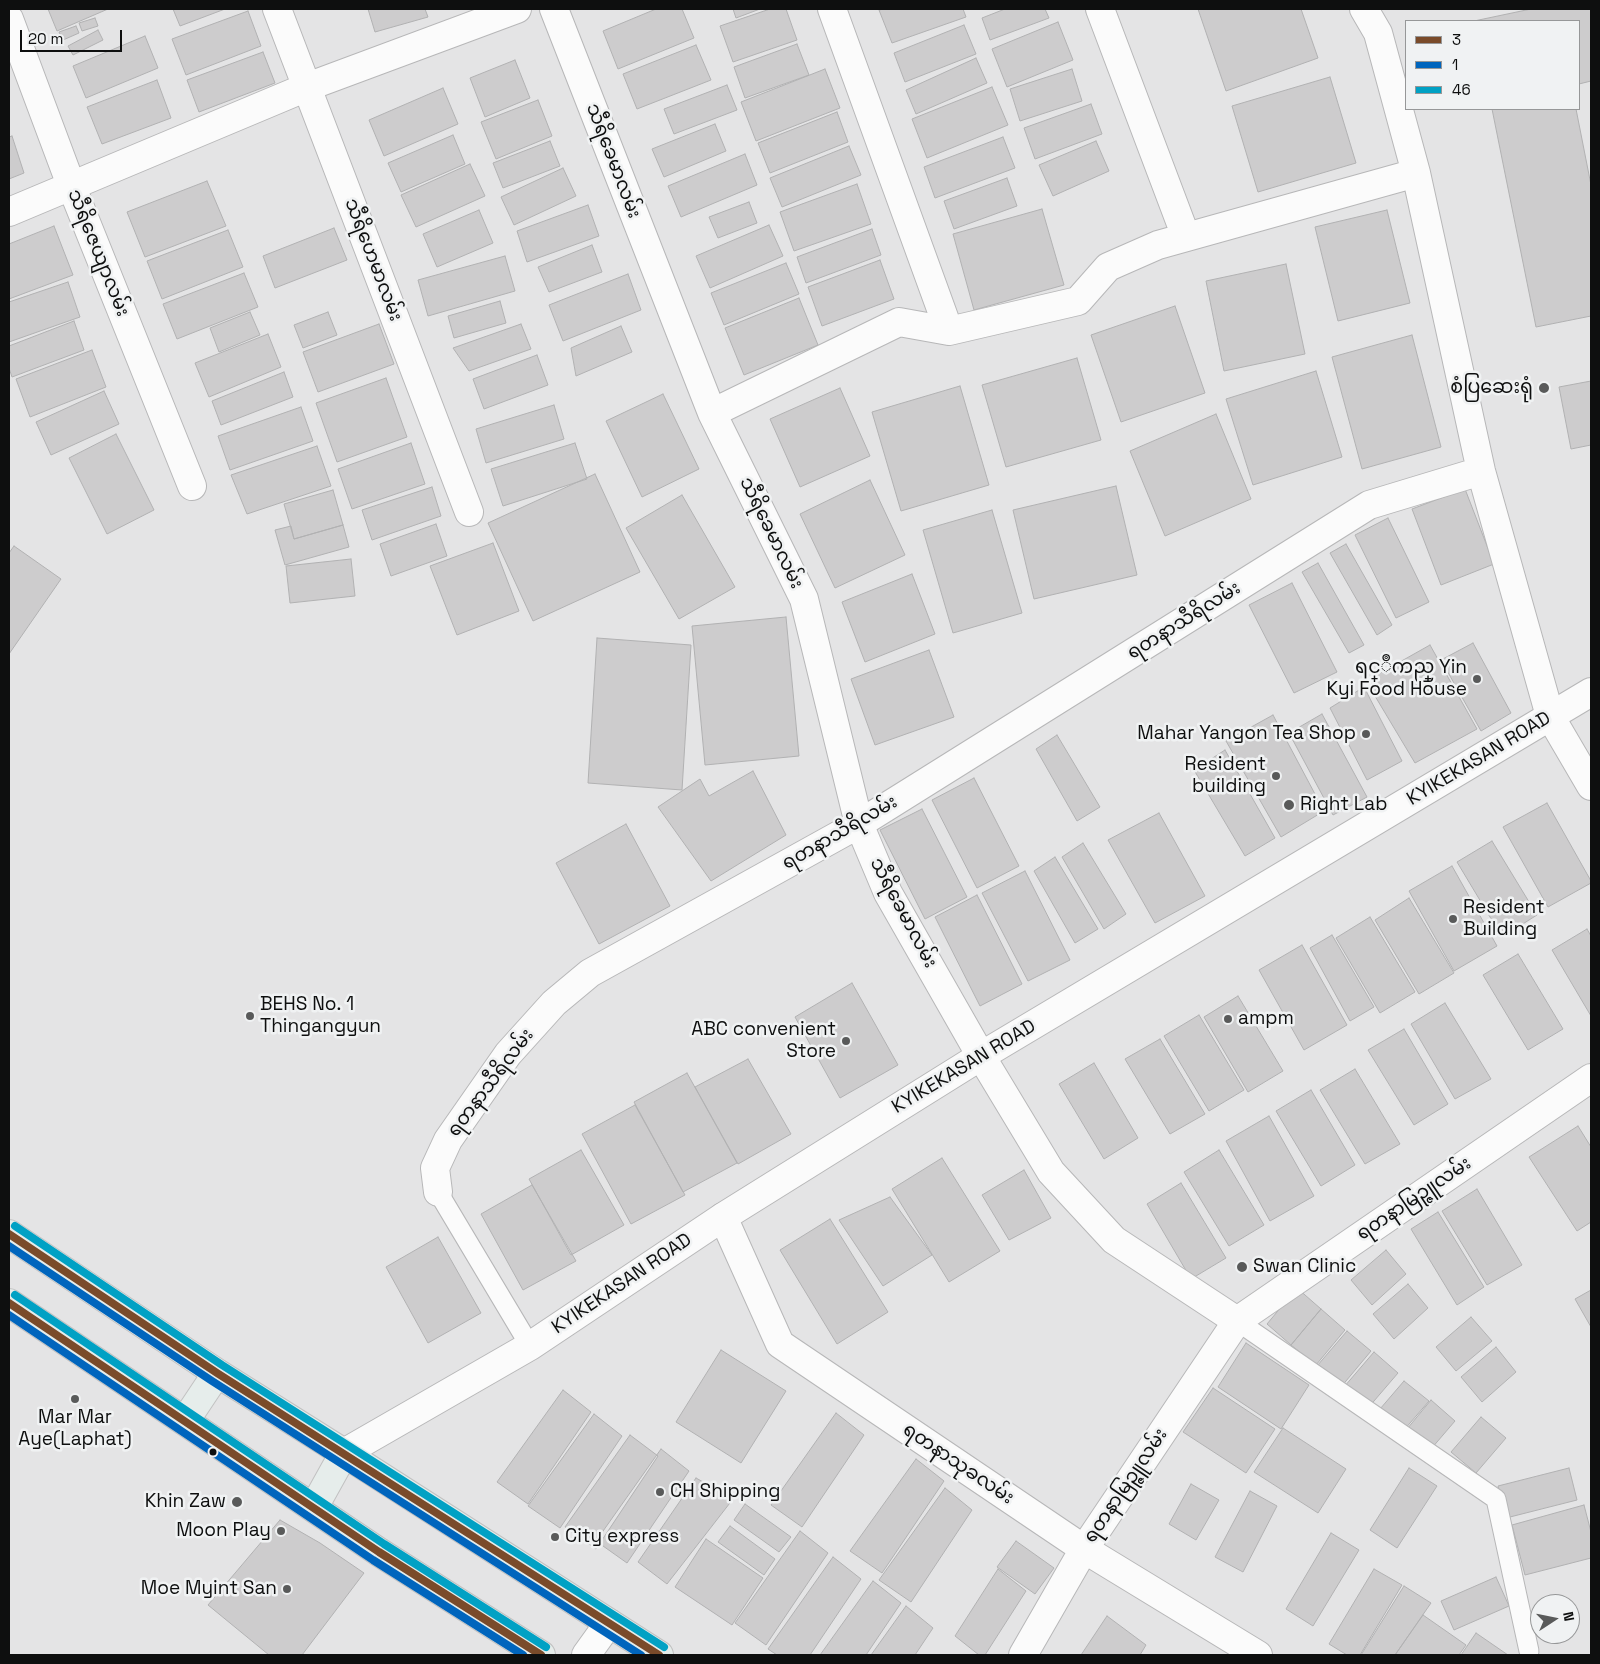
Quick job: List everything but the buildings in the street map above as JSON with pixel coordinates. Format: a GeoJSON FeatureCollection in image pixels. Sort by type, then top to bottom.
{"type":"FeatureCollection","features":[{"type":"Feature","properties":{"kind":"main road"},"geometry":{"type":"LineString","coordinates":[[9,1234],[217,1373],[659,1655]]}},
{"type":"Feature","properties":{"kind":"main road"},"geometry":{"type":"LineString","coordinates":[[9,1303],[379,1552],[541,1655]]}},
{"type":"Feature","properties":{"kind":"main road"},"geometry":{"type":"LineString","coordinates":[[185,1421],[217,1373]]}},
{"type":"Feature","properties":{"kind":"main road"},"geometry":{"type":"LineString","coordinates":[[314,1507],[344,1453]]}},
{"type":"Feature","properties":{"kind":"street","name":"သီရိဟေမာလမ်း"},"geometry":{"type":"LineString","coordinates":[[277,9],[469,512]]}},
{"type":"Feature","properties":{"kind":"street"},"geometry":{"type":"LineString","coordinates":[[9,212],[307,87],[517,9]]}},
{"type":"Feature","properties":{"kind":"street","name":"သီရိခေမာလမ်း"},"geometry":{"type":"LineString","coordinates":[[554,9],[712,413],[804,599],[859,824],[888,893],[981,1056]]}},
{"type":"Feature","properties":{"kind":"street"},"geometry":{"type":"LineString","coordinates":[[832,9],[949,331]]}},
{"type":"Feature","properties":{"kind":"street"},"geometry":{"type":"LineString","coordinates":[[1100,9],[1186,237]]}},
{"type":"Feature","properties":{"kind":"street"},"geometry":{"type":"LineString","coordinates":[[1364,9],[1378,33],[1416,174],[1481,470],[1550,716],[1591,786]]}},
{"type":"Feature","properties":{"kind":"street","name":"သီရိဇေယျာလမ်း"},"geometry":{"type":"LineString","coordinates":[[9,19],[71,185],[192,486]]}},
{"type":"Feature","properties":{"kind":"street"},"geometry":{"type":"LineString","coordinates":[[712,413],[900,322],[949,331],[1078,301],[1108,267],[1158,245],[1416,174]]}},
{"type":"Feature","properties":{"kind":"street","name":"ရတနာသီရိလမ်း"},"geometry":{"type":"LineString","coordinates":[[438,1192],[435,1168],[448,1140],[508,1054],[554,1003],[590,973],[859,824],[1369,505],[1481,470]]}},
{"type":"Feature","properties":{"kind":"street","name":"KYIKEKASAN ROAD"},"geometry":{"type":"LineString","coordinates":[[344,1453],[530,1346],[724,1217],[981,1056],[1591,692]]}},
{"type":"Feature","properties":{"kind":"street"},"geometry":{"type":"LineString","coordinates":[[981,1056],[1051,1172],[1114,1240],[1236,1321]]}},
{"type":"Feature","properties":{"kind":"street","name":"ရတနာမြဉ္ဇူလမ်း"},"geometry":{"type":"LineString","coordinates":[[1023,1655],[1084,1549],[1236,1321],[1591,1078]]}},
{"type":"Feature","properties":{"kind":"street","name":"ရတနာသုခလမ်း"},"geometry":{"type":"LineString","coordinates":[[724,1217],[780,1344],[1084,1549],[1258,1655]]}},
{"type":"Feature","properties":{"kind":"street"},"geometry":{"type":"LineString","coordinates":[[586,1655],[609,1623]]}},
{"type":"Feature","properties":{"kind":"lane","name":"ရတနာသီရိလမ်း"},"geometry":{"type":"LineString","coordinates":[[438,1192],[530,1346]]}},
{"type":"Feature","properties":{"kind":"lane"},"geometry":{"type":"LineString","coordinates":[[1236,1321],[1496,1499],[1529,1651]]}},
{"type":"Feature","properties":{"kind":"transit line","name":"46"},"geometry":{"type":"LineString","coordinates":[[15,1226],[222,1365],[664,1647]]}},
{"type":"Feature","properties":{"kind":"transit line","name":"3"},"geometry":{"type":"LineString","coordinates":[[9,1234],[217,1373],[659,1655]]}},
{"type":"Feature","properties":{"kind":"transit line","name":"1"},"geometry":{"type":"LineString","coordinates":[[9,1246],[212,1381],[641,1655]]}},
{"type":"Feature","properties":{"kind":"transit line","name":"46"},"geometry":{"type":"LineString","coordinates":[[15,1295],[384,1544],[546,1647]]}},
{"type":"Feature","properties":{"kind":"transit line","name":"3"},"geometry":{"type":"LineString","coordinates":[[9,1303],[379,1552],[541,1655]]}},
{"type":"Feature","properties":{"kind":"transit line","name":"1"},"geometry":{"type":"LineString","coordinates":[[9,1315],[373,1560],[523,1655]]}},
{"type":"Feature","properties":{"kind":"place","name":"စံပြဆေးရုံ"},"geometry":{"type":"Point","coordinates":[1544,388]}},
{"type":"Feature","properties":{"kind":"place","name":"ရင္ဳကည္ Yin Kyi Food House"},"geometry":{"type":"Point","coordinates":[1477,679]}},
{"type":"Feature","properties":{"kind":"place","name":"Mahar Yangon Tea Shop"},"geometry":{"type":"Point","coordinates":[1366,734]}},
{"type":"Feature","properties":{"kind":"place","name":"Resident building"},"geometry":{"type":"Point","coordinates":[1276,776]}},
{"type":"Feature","properties":{"kind":"place","name":"Right Lab"},"geometry":{"type":"Point","coordinates":[1289,805]}},
{"type":"Feature","properties":{"kind":"place","name":"Resident Building"},"geometry":{"type":"Point","coordinates":[1453,919]}},
{"type":"Feature","properties":{"kind":"place","name":"BEHS No. 1 Thingangyun"},"geometry":{"type":"Point","coordinates":[250,1016]}},
{"type":"Feature","properties":{"kind":"place","name":"ampm"},"geometry":{"type":"Point","coordinates":[1228,1019]}},
{"type":"Feature","properties":{"kind":"place","name":"ABC convenient Store"},"geometry":{"type":"Point","coordinates":[846,1041]}},
{"type":"Feature","properties":{"kind":"place","name":"Swan Clinic"},"geometry":{"type":"Point","coordinates":[1242,1267]}},
{"type":"Feature","properties":{"kind":"place","name":"Mar Mar Aye(Laphat)"},"geometry":{"type":"Point","coordinates":[75,1399]}},
{"type":"Feature","properties":{"kind":"place","name":"CH Shipping"},"geometry":{"type":"Point","coordinates":[660,1492]}},
{"type":"Feature","properties":{"kind":"place","name":"Khin Zaw"},"geometry":{"type":"Point","coordinates":[237,1502]}},
{"type":"Feature","properties":{"kind":"place","name":"Moon Play"},"geometry":{"type":"Point","coordinates":[281,1531]}},
{"type":"Feature","properties":{"kind":"place","name":"City express"},"geometry":{"type":"Point","coordinates":[555,1537]}},
{"type":"Feature","properties":{"kind":"place","name":"Moe Myint San"},"geometry":{"type":"Point","coordinates":[287,1589]}}]}
